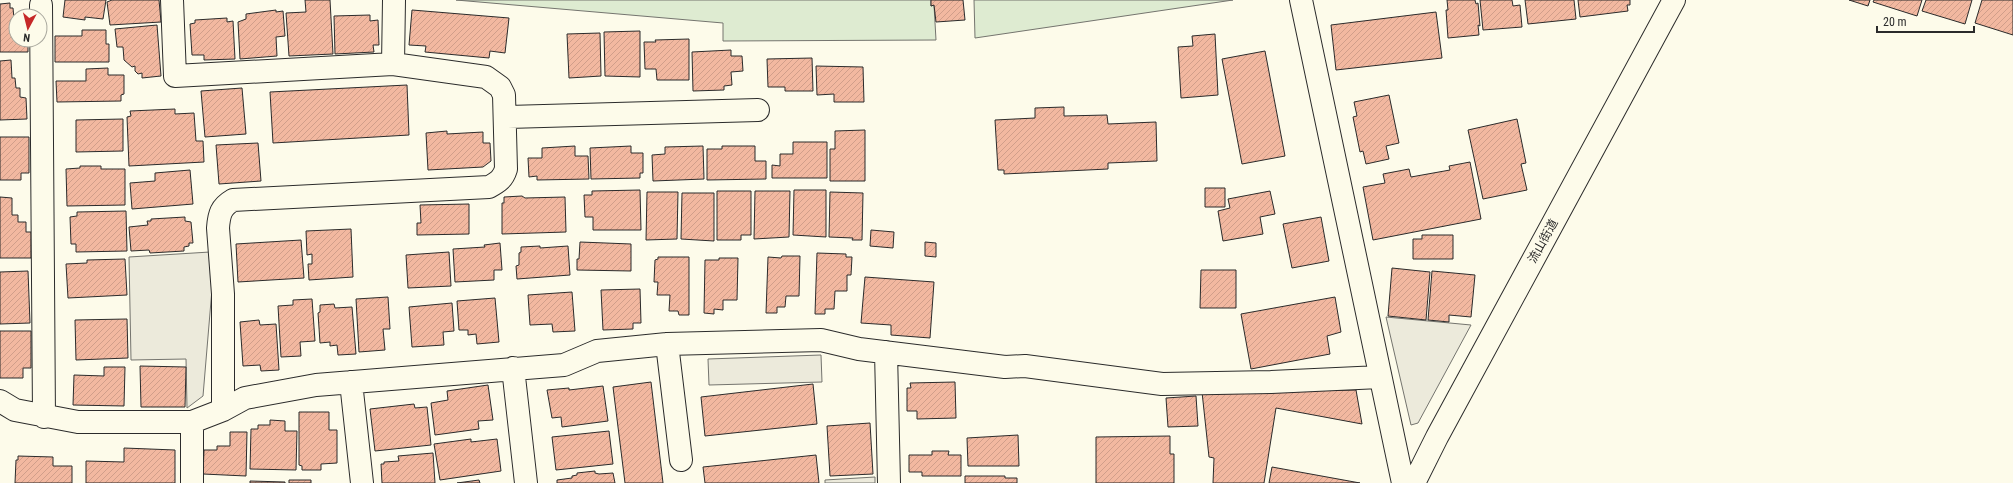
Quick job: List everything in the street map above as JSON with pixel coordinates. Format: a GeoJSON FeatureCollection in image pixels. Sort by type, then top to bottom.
{"type":"FeatureCollection","features":[{"type":"Feature","properties":{"kind":"street"},"geometry":{"type":"LineString","coordinates":[[172,0],[175,76],[393,64],[486,77],[500,87],[504,95],[506,169],[504,176],[498,183],[489,186],[233,200],[225,205],[218,218],[223,294],[223,410]]}},
{"type":"Feature","properties":{"kind":"street"},"geometry":{"type":"LineString","coordinates":[[393,64],[394,0]]}},
{"type":"Feature","properties":{"kind":"street"},"geometry":{"type":"LineString","coordinates":[[1301,0],[1403,483]]}},
{"type":"Feature","properties":{"kind":"street","name":"流山街道"},"geometry":{"type":"LineString","coordinates":[[1414,483],[1441,430],[1674,0]]}},
{"type":"Feature","properties":{"kind":"street"},"geometry":{"type":"LineString","coordinates":[[41,5],[44,417]]}},
{"type":"Feature","properties":{"kind":"street"},"geometry":{"type":"LineString","coordinates":[[505,117],[758,110]]}},
{"type":"Feature","properties":{"kind":"street"},"geometry":{"type":"LineString","coordinates":[[0,401],[15,410],[44,417],[78,422],[192,422],[223,410],[245,398],[316,385],[564,365],[597,351],[667,344],[821,340],[859,349],[1005,367],[1025,366],[1162,384],[1271,382],[1380,377]]}},
{"type":"Feature","properties":{"kind":"street"},"geometry":{"type":"LineString","coordinates":[[667,344],[681,460]]}},
{"type":"Feature","properties":{"kind":"street"},"geometry":{"type":"LineString","coordinates":[[886,352],[889,483]]}},
{"type":"Feature","properties":{"kind":"street"},"geometry":{"type":"LineString","coordinates":[[514,368],[526,483]]}},
{"type":"Feature","properties":{"kind":"street"},"geometry":{"type":"LineString","coordinates":[[351,382],[362,483]]}},
{"type":"Feature","properties":{"kind":"street"},"geometry":{"type":"LineString","coordinates":[[192,422],[192,483]]}},
{"type":"Feature","properties":{"kind":"green space"},"geometry":{"type":"Polygon","coordinates":[[[456,0],[931,0],[931,6],[934,5],[936,40],[723,41],[723,23],[456,0]]]}},
{"type":"Feature","properties":{"kind":"green space"},"geometry":{"type":"Polygon","coordinates":[[[974,0],[1233,0],[975,38],[974,0]]]}},
{"type":"Feature","properties":{"kind":"shaded area"},"geometry":{"type":"Polygon","coordinates":[[[210,252],[212,289],[203,396],[187,408],[186,359],[131,360],[129,257],[210,252]]]}},
{"type":"Feature","properties":{"kind":"shaded area"},"geometry":{"type":"Polygon","coordinates":[[[1386,317],[1471,325],[1418,423],[1411,425],[1386,317]]]}},
{"type":"Feature","properties":{"kind":"shaded area"},"geometry":{"type":"Polygon","coordinates":[[[821,355],[822,382],[709,385],[708,359],[821,355]]]}},
{"type":"Feature","properties":{"kind":"shaded area"},"geometry":{"type":"Polygon","coordinates":[[[875,477],[875,483],[825,483],[825,480],[875,477]]]}},
{"type":"Feature","properties":{"kind":"building"},"geometry":{"type":"Polygon","coordinates":[[[65,0],[106,0],[103,19],[85,17],[85,20],[63,17],[65,0]]]}},
{"type":"Feature","properties":{"kind":"building"},"geometry":{"type":"Polygon","coordinates":[[[112,0],[159,0],[161,22],[110,25],[107,2],[112,0]]]}},
{"type":"Feature","properties":{"kind":"building"},"geometry":{"type":"Polygon","coordinates":[[[305,0],[330,0],[333,54],[289,56],[286,13],[306,12],[305,0]]]}},
{"type":"Feature","properties":{"kind":"building"},"geometry":{"type":"Polygon","coordinates":[[[931,0],[963,0],[965,20],[936,22],[934,5],[931,6],[931,0]]]}},
{"type":"Feature","properties":{"kind":"building"},"geometry":{"type":"Polygon","coordinates":[[[1447,0],[1475,0],[1476,4],[1478,3],[1480,26],[1478,25],[1479,35],[1448,38],[1446,10],[1448,10],[1447,0]]]}},
{"type":"Feature","properties":{"kind":"building"},"geometry":{"type":"Polygon","coordinates":[[[1480,0],[1512,0],[1513,6],[1520,5],[1522,27],[1483,30],[1480,0]]]}},
{"type":"Feature","properties":{"kind":"building"},"geometry":{"type":"Polygon","coordinates":[[[1525,0],[1574,0],[1576,19],[1528,24],[1525,0]]]}},
{"type":"Feature","properties":{"kind":"building"},"geometry":{"type":"Polygon","coordinates":[[[1578,0],[1630,0],[1630,5],[1627,5],[1628,11],[1580,17],[1578,0]]]}},
{"type":"Feature","properties":{"kind":"building"},"geometry":{"type":"Polygon","coordinates":[[[1849,0],[1870,0],[1868,6],[1849,0]]]}},
{"type":"Feature","properties":{"kind":"building"},"geometry":{"type":"Polygon","coordinates":[[[1874,0],[1922,0],[1917,16],[1873,2],[1874,0]]]}},
{"type":"Feature","properties":{"kind":"building"},"geometry":{"type":"Polygon","coordinates":[[[1926,0],[1972,0],[1965,24],[1922,11],[1926,0]]]}},
{"type":"Feature","properties":{"kind":"building"},"geometry":{"type":"Polygon","coordinates":[[[1982,0],[2013,0],[2013,35],[1975,23],[1982,0]]]}},
{"type":"Feature","properties":{"kind":"building"},"geometry":{"type":"Polygon","coordinates":[[[10,3],[10,8],[8,8],[8,48],[28,48],[28,52],[0,52],[0,4],[10,3]]]}},
{"type":"Feature","properties":{"kind":"building"},"geometry":{"type":"Polygon","coordinates":[[[276,10],[276,12],[283,11],[285,36],[276,37],[277,56],[240,59],[238,22],[246,19],[246,14],[276,10]]]}},
{"type":"Feature","properties":{"kind":"building"},"geometry":{"type":"Polygon","coordinates":[[[412,10],[509,18],[505,53],[490,51],[489,58],[425,52],[426,46],[409,45],[412,10]]]}},
{"type":"Feature","properties":{"kind":"building"},"geometry":{"type":"Polygon","coordinates":[[[1436,12],[1442,58],[1336,70],[1331,25],[1436,12]]]}},
{"type":"Feature","properties":{"kind":"building"},"geometry":{"type":"Polygon","coordinates":[[[370,15],[370,21],[378,20],[379,45],[373,45],[374,52],[335,54],[334,16],[370,15]]]}},
{"type":"Feature","properties":{"kind":"building"},"geometry":{"type":"Polygon","coordinates":[[[227,18],[227,22],[233,21],[235,59],[204,60],[204,55],[192,55],[190,24],[195,23],[195,20],[227,18]]]}},
{"type":"Feature","properties":{"kind":"building"},"geometry":{"type":"Polygon","coordinates":[[[157,25],[161,76],[142,78],[142,73],[138,74],[135,71],[135,66],[132,67],[124,60],[123,47],[117,47],[115,29],[157,25]]]}},
{"type":"Feature","properties":{"kind":"building"},"geometry":{"type":"Polygon","coordinates":[[[82,30],[106,30],[106,44],[109,44],[109,62],[55,62],[55,36],[82,36],[82,30]]]}},
{"type":"Feature","properties":{"kind":"building"},"geometry":{"type":"Polygon","coordinates":[[[640,31],[640,77],[605,76],[604,32],[640,31]]]}},
{"type":"Feature","properties":{"kind":"building"},"geometry":{"type":"Polygon","coordinates":[[[600,33],[601,76],[569,78],[567,34],[600,33]]]}},
{"type":"Feature","properties":{"kind":"building"},"geometry":{"type":"Polygon","coordinates":[[[1215,34],[1218,95],[1181,98],[1178,47],[1193,46],[1192,36],[1215,34]]]}},
{"type":"Feature","properties":{"kind":"building"},"geometry":{"type":"Polygon","coordinates":[[[689,39],[689,80],[657,80],[656,69],[645,69],[644,42],[656,42],[655,40],[689,39]]]}},
{"type":"Feature","properties":{"kind":"building"},"geometry":{"type":"Polygon","coordinates":[[[731,50],[731,56],[742,56],[743,71],[731,72],[732,85],[724,86],[724,90],[693,91],[692,52],[731,50]]]}},
{"type":"Feature","properties":{"kind":"building"},"geometry":{"type":"Polygon","coordinates":[[[1265,51],[1285,156],[1242,164],[1222,59],[1265,51]]]}},
{"type":"Feature","properties":{"kind":"building"},"geometry":{"type":"Polygon","coordinates":[[[812,58],[813,91],[785,91],[785,87],[768,87],[767,59],[812,58]]]}},
{"type":"Feature","properties":{"kind":"building"},"geometry":{"type":"Polygon","coordinates":[[[11,60],[12,78],[15,78],[16,88],[20,88],[20,97],[26,98],[27,119],[0,120],[0,61],[11,60]]]}},
{"type":"Feature","properties":{"kind":"building"},"geometry":{"type":"Polygon","coordinates":[[[816,66],[863,67],[864,102],[834,102],[834,94],[817,95],[816,66]]]}},
{"type":"Feature","properties":{"kind":"building"},"geometry":{"type":"Polygon","coordinates":[[[108,68],[108,75],[124,75],[124,94],[121,95],[121,101],[57,102],[56,81],[86,81],[86,69],[108,68]]]}},
{"type":"Feature","properties":{"kind":"building"},"geometry":{"type":"Polygon","coordinates":[[[407,85],[409,135],[273,143],[270,92],[407,85]]]}},
{"type":"Feature","properties":{"kind":"building"},"geometry":{"type":"Polygon","coordinates":[[[242,88],[246,134],[205,137],[201,91],[242,88]]]}},
{"type":"Feature","properties":{"kind":"building"},"geometry":{"type":"Polygon","coordinates":[[[1389,95],[1399,143],[1386,146],[1389,159],[1366,164],[1363,151],[1360,152],[1353,117],[1357,116],[1354,102],[1389,95]]]}},
{"type":"Feature","properties":{"kind":"building"},"geometry":{"type":"Polygon","coordinates":[[[1064,107],[1064,116],[1107,115],[1108,124],[1156,122],[1157,161],[1108,163],[1108,169],[1004,174],[1004,170],[998,170],[995,120],[1035,118],[1035,108],[1064,107]]]}},
{"type":"Feature","properties":{"kind":"building"},"geometry":{"type":"Polygon","coordinates":[[[175,109],[175,114],[194,113],[196,141],[203,141],[204,162],[129,166],[127,117],[131,116],[130,111],[175,109]]]}},
{"type":"Feature","properties":{"kind":"building"},"geometry":{"type":"Polygon","coordinates":[[[123,119],[123,151],[76,152],[76,120],[123,119]]]}},
{"type":"Feature","properties":{"kind":"building"},"geometry":{"type":"Polygon","coordinates":[[[1517,119],[1526,163],[1521,164],[1527,190],[1483,199],[1468,130],[1517,119]]]}},
{"type":"Feature","properties":{"kind":"building"},"geometry":{"type":"Polygon","coordinates":[[[865,130],[865,181],[830,181],[830,149],[835,149],[835,131],[865,130]]]}},
{"type":"Feature","properties":{"kind":"building"},"geometry":{"type":"Polygon","coordinates":[[[447,131],[447,134],[483,132],[483,143],[490,143],[491,161],[483,167],[428,170],[426,133],[447,131]]]}},
{"type":"Feature","properties":{"kind":"building"},"geometry":{"type":"Polygon","coordinates":[[[0,137],[29,137],[29,173],[21,173],[21,180],[0,180],[0,137]]]}},
{"type":"Feature","properties":{"kind":"building"},"geometry":{"type":"Polygon","coordinates":[[[793,142],[827,142],[827,178],[772,178],[772,165],[780,166],[780,154],[793,154],[793,142]]]}},
{"type":"Feature","properties":{"kind":"building"},"geometry":{"type":"Polygon","coordinates":[[[258,143],[261,181],[219,184],[216,145],[258,143]]]}},
{"type":"Feature","properties":{"kind":"building"},"geometry":{"type":"Polygon","coordinates":[[[575,146],[575,156],[588,156],[589,179],[537,180],[537,176],[529,177],[528,158],[542,158],[542,148],[575,146]]]}},
{"type":"Feature","properties":{"kind":"building"},"geometry":{"type":"Polygon","coordinates":[[[631,146],[631,153],[643,153],[643,173],[640,173],[640,178],[591,179],[590,148],[631,146]]]}},
{"type":"Feature","properties":{"kind":"building"},"geometry":{"type":"Polygon","coordinates":[[[703,146],[704,179],[653,181],[652,155],[665,154],[665,147],[703,146]]]}},
{"type":"Feature","properties":{"kind":"building"},"geometry":{"type":"Polygon","coordinates":[[[722,146],[755,146],[755,161],[766,161],[766,179],[707,180],[707,149],[722,149],[722,146]]]}},
{"type":"Feature","properties":{"kind":"building"},"geometry":{"type":"Polygon","coordinates":[[[1470,162],[1481,219],[1373,240],[1363,187],[1385,183],[1383,174],[1409,169],[1411,177],[1450,170],[1449,166],[1470,162]]]}},
{"type":"Feature","properties":{"kind":"building"},"geometry":{"type":"Polygon","coordinates":[[[80,166],[101,166],[101,169],[125,169],[125,205],[67,206],[66,169],[80,168],[80,166]]]}},
{"type":"Feature","properties":{"kind":"building"},"geometry":{"type":"Polygon","coordinates":[[[190,170],[193,204],[132,209],[130,183],[155,181],[155,173],[190,170]]]}},
{"type":"Feature","properties":{"kind":"building"},"geometry":{"type":"Polygon","coordinates":[[[1205,188],[1225,188],[1225,207],[1205,207],[1205,188]]]}},
{"type":"Feature","properties":{"kind":"building"},"geometry":{"type":"Polygon","coordinates":[[[640,190],[641,230],[593,230],[593,217],[585,217],[584,195],[592,195],[592,191],[640,190]]]}},
{"type":"Feature","properties":{"kind":"building"},"geometry":{"type":"Polygon","coordinates":[[[794,190],[826,190],[826,237],[793,235],[794,190]]]}},
{"type":"Feature","properties":{"kind":"building"},"geometry":{"type":"Polygon","coordinates":[[[717,191],[751,191],[751,235],[741,235],[741,240],[717,240],[717,191]]]}},
{"type":"Feature","properties":{"kind":"building"},"geometry":{"type":"Polygon","coordinates":[[[755,191],[790,191],[789,237],[754,239],[755,191]]]}},
{"type":"Feature","properties":{"kind":"building"},"geometry":{"type":"Polygon","coordinates":[[[1270,191],[1275,214],[1260,217],[1263,234],[1223,241],[1218,211],[1230,208],[1228,199],[1270,191]]]}},
{"type":"Feature","properties":{"kind":"building"},"geometry":{"type":"Polygon","coordinates":[[[647,192],[678,192],[677,239],[646,240],[647,192]]]}},
{"type":"Feature","properties":{"kind":"building"},"geometry":{"type":"Polygon","coordinates":[[[830,192],[863,193],[862,240],[829,237],[830,192]]]}},
{"type":"Feature","properties":{"kind":"building"},"geometry":{"type":"Polygon","coordinates":[[[682,193],[714,193],[714,241],[681,239],[682,193]]]}},
{"type":"Feature","properties":{"kind":"building"},"geometry":{"type":"Polygon","coordinates":[[[522,196],[525,198],[565,197],[566,232],[502,234],[502,203],[504,203],[504,197],[522,196]]]}},
{"type":"Feature","properties":{"kind":"building"},"geometry":{"type":"Polygon","coordinates":[[[0,197],[12,198],[12,215],[18,215],[18,222],[26,222],[26,232],[31,232],[31,258],[0,258],[0,197]]]}},
{"type":"Feature","properties":{"kind":"building"},"geometry":{"type":"Polygon","coordinates":[[[469,204],[469,234],[417,235],[417,223],[421,223],[420,205],[469,204]]]}},
{"type":"Feature","properties":{"kind":"building"},"geometry":{"type":"Polygon","coordinates":[[[126,211],[127,251],[76,252],[76,244],[71,244],[70,217],[77,216],[77,212],[126,211]]]}},
{"type":"Feature","properties":{"kind":"building"},"geometry":{"type":"Polygon","coordinates":[[[185,217],[185,221],[191,222],[193,243],[189,243],[189,246],[184,247],[184,251],[150,253],[149,250],[131,251],[129,227],[148,225],[147,221],[151,221],[151,219],[185,217]]]}},
{"type":"Feature","properties":{"kind":"building"},"geometry":{"type":"Polygon","coordinates":[[[1321,217],[1329,261],[1292,268],[1283,224],[1321,217]]]}},
{"type":"Feature","properties":{"kind":"building"},"geometry":{"type":"Polygon","coordinates":[[[351,229],[353,277],[309,280],[308,264],[312,264],[312,254],[307,255],[306,231],[351,229]]]}},
{"type":"Feature","properties":{"kind":"building"},"geometry":{"type":"Polygon","coordinates":[[[871,230],[894,232],[893,248],[870,246],[871,230]]]}},
{"type":"Feature","properties":{"kind":"building"},"geometry":{"type":"Polygon","coordinates":[[[1422,235],[1453,235],[1453,259],[1413,259],[1413,239],[1422,239],[1422,235]]]}},
{"type":"Feature","properties":{"kind":"building"},"geometry":{"type":"Polygon","coordinates":[[[301,240],[304,278],[238,282],[236,244],[301,240]]]}},
{"type":"Feature","properties":{"kind":"building"},"geometry":{"type":"Polygon","coordinates":[[[580,242],[631,244],[631,271],[577,270],[580,242]]]}},
{"type":"Feature","properties":{"kind":"building"},"geometry":{"type":"Polygon","coordinates":[[[925,242],[936,243],[936,257],[925,256],[925,242]]]}},
{"type":"Feature","properties":{"kind":"building"},"geometry":{"type":"Polygon","coordinates":[[[500,243],[502,270],[494,270],[494,280],[455,282],[453,249],[485,247],[484,245],[500,243]]]}},
{"type":"Feature","properties":{"kind":"building"},"geometry":{"type":"Polygon","coordinates":[[[540,246],[540,248],[568,246],[570,275],[517,279],[516,266],[519,265],[519,253],[521,252],[521,247],[540,246]]]}},
{"type":"Feature","properties":{"kind":"building"},"geometry":{"type":"Polygon","coordinates":[[[449,252],[451,286],[408,288],[406,255],[449,252]]]}},
{"type":"Feature","properties":{"kind":"building"},"geometry":{"type":"Polygon","coordinates":[[[817,253],[846,254],[846,257],[852,257],[851,275],[847,275],[847,291],[835,291],[834,309],[825,309],[825,314],[815,314],[817,253]]]}},
{"type":"Feature","properties":{"kind":"building"},"geometry":{"type":"Polygon","coordinates":[[[782,256],[800,256],[799,296],[786,296],[785,307],[777,307],[777,313],[766,313],[768,257],[781,258],[782,256]]]}},
{"type":"Feature","properties":{"kind":"building"},"geometry":{"type":"Polygon","coordinates":[[[658,257],[689,257],[689,315],[679,315],[678,311],[669,311],[670,295],[657,295],[658,282],[654,282],[655,260],[658,259],[658,257]]]}},
{"type":"Feature","properties":{"kind":"building"},"geometry":{"type":"Polygon","coordinates":[[[719,258],[738,258],[737,300],[723,300],[723,310],[714,309],[714,314],[704,313],[705,260],[719,260],[719,258]]]}},
{"type":"Feature","properties":{"kind":"building"},"geometry":{"type":"Polygon","coordinates":[[[125,259],[127,295],[68,298],[66,264],[87,263],[87,260],[125,259]]]}},
{"type":"Feature","properties":{"kind":"building"},"geometry":{"type":"Polygon","coordinates":[[[1392,268],[1430,272],[1426,320],[1388,316],[1392,268]]]}},
{"type":"Feature","properties":{"kind":"building"},"geometry":{"type":"Polygon","coordinates":[[[1201,270],[1236,270],[1236,308],[1200,308],[1201,270]]]}},
{"type":"Feature","properties":{"kind":"building"},"geometry":{"type":"Polygon","coordinates":[[[28,271],[30,323],[0,324],[0,272],[28,271]]]}},
{"type":"Feature","properties":{"kind":"building"},"geometry":{"type":"Polygon","coordinates":[[[1432,271],[1475,275],[1471,317],[1449,315],[1449,322],[1428,320],[1432,271]]]}},
{"type":"Feature","properties":{"kind":"building"},"geometry":{"type":"Polygon","coordinates":[[[865,277],[934,282],[930,338],[891,335],[891,325],[861,323],[865,277]]]}},
{"type":"Feature","properties":{"kind":"building"},"geometry":{"type":"Polygon","coordinates":[[[640,289],[641,323],[633,323],[633,329],[603,330],[601,290],[640,289]]]}},
{"type":"Feature","properties":{"kind":"building"},"geometry":{"type":"Polygon","coordinates":[[[572,292],[575,331],[553,332],[552,324],[530,325],[528,295],[572,292]]]}},
{"type":"Feature","properties":{"kind":"building"},"geometry":{"type":"Polygon","coordinates":[[[388,297],[390,329],[383,329],[385,350],[359,352],[356,299],[388,297]]]}},
{"type":"Feature","properties":{"kind":"building"},"geometry":{"type":"Polygon","coordinates":[[[1335,297],[1341,332],[1327,336],[1330,354],[1251,369],[1241,314],[1335,297]]]}},
{"type":"Feature","properties":{"kind":"building"},"geometry":{"type":"Polygon","coordinates":[[[495,298],[499,342],[477,344],[476,334],[468,335],[468,330],[459,330],[457,301],[495,298]]]}},
{"type":"Feature","properties":{"kind":"building"},"geometry":{"type":"Polygon","coordinates":[[[312,299],[315,341],[300,342],[301,356],[281,357],[278,306],[293,305],[293,300],[312,299]]]}},
{"type":"Feature","properties":{"kind":"building"},"geometry":{"type":"Polygon","coordinates":[[[452,303],[454,331],[443,332],[444,345],[412,347],[409,307],[452,303]]]}},
{"type":"Feature","properties":{"kind":"building"},"geometry":{"type":"Polygon","coordinates":[[[334,304],[335,308],[352,307],[356,354],[338,355],[337,345],[330,346],[330,342],[320,343],[318,313],[320,312],[320,305],[334,304]]]}},
{"type":"Feature","properties":{"kind":"building"},"geometry":{"type":"Polygon","coordinates":[[[127,319],[128,358],[76,360],[75,320],[127,319]]]}},
{"type":"Feature","properties":{"kind":"building"},"geometry":{"type":"Polygon","coordinates":[[[259,320],[260,325],[276,324],[279,370],[261,371],[260,365],[243,366],[240,322],[259,320]]]}},
{"type":"Feature","properties":{"kind":"building"},"geometry":{"type":"Polygon","coordinates":[[[0,331],[31,331],[31,368],[23,368],[23,378],[0,378],[0,331]]]}},
{"type":"Feature","properties":{"kind":"building"},"geometry":{"type":"Polygon","coordinates":[[[140,366],[186,367],[185,407],[141,407],[140,366]]]}},
{"type":"Feature","properties":{"kind":"building"},"geometry":{"type":"Polygon","coordinates":[[[104,367],[125,367],[124,406],[73,405],[74,375],[104,376],[104,367]]]}},
{"type":"Feature","properties":{"kind":"building"},"geometry":{"type":"Polygon","coordinates":[[[651,382],[663,483],[625,483],[613,387],[651,382]]]}},
{"type":"Feature","properties":{"kind":"building"},"geometry":{"type":"Polygon","coordinates":[[[955,382],[956,418],[917,419],[917,411],[907,411],[907,388],[911,388],[910,383],[955,382]]]}},
{"type":"Feature","properties":{"kind":"building"},"geometry":{"type":"Polygon","coordinates":[[[813,384],[817,424],[705,436],[701,397],[813,384]]]}},
{"type":"Feature","properties":{"kind":"building"},"geometry":{"type":"Polygon","coordinates":[[[488,385],[493,420],[478,421],[479,429],[435,435],[431,403],[448,400],[447,391],[488,385]]]}},
{"type":"Feature","properties":{"kind":"building"},"geometry":{"type":"Polygon","coordinates":[[[603,386],[608,421],[562,427],[561,417],[552,418],[547,390],[569,388],[569,390],[603,386]]]}},
{"type":"Feature","properties":{"kind":"building"},"geometry":{"type":"Polygon","coordinates":[[[1356,390],[1362,424],[1276,408],[1264,483],[1213,483],[1214,458],[1209,457],[1202,392],[1356,390]]]}},
{"type":"Feature","properties":{"kind":"building"},"geometry":{"type":"Polygon","coordinates":[[[1196,396],[1198,426],[1168,427],[1166,398],[1196,396]]]}},
{"type":"Feature","properties":{"kind":"building"},"geometry":{"type":"Polygon","coordinates":[[[414,404],[415,408],[427,407],[431,445],[375,451],[370,409],[414,404]]]}},
{"type":"Feature","properties":{"kind":"building"},"geometry":{"type":"Polygon","coordinates":[[[299,412],[329,412],[329,430],[337,430],[337,463],[321,464],[321,470],[302,470],[302,466],[299,465],[299,412]]]}},
{"type":"Feature","properties":{"kind":"building"},"geometry":{"type":"Polygon","coordinates":[[[270,420],[285,421],[285,431],[297,431],[296,470],[250,469],[251,429],[258,429],[258,425],[270,425],[270,420]]]}},
{"type":"Feature","properties":{"kind":"building"},"geometry":{"type":"Polygon","coordinates":[[[870,423],[873,474],[830,476],[827,426],[870,423]]]}},
{"type":"Feature","properties":{"kind":"building"},"geometry":{"type":"Polygon","coordinates":[[[609,431],[613,464],[556,470],[552,437],[609,431]]]}},
{"type":"Feature","properties":{"kind":"building"},"geometry":{"type":"Polygon","coordinates":[[[230,432],[247,432],[246,476],[203,474],[204,450],[217,450],[217,446],[230,446],[230,432]]]}},
{"type":"Feature","properties":{"kind":"building"},"geometry":{"type":"Polygon","coordinates":[[[1018,435],[1019,466],[968,466],[967,438],[1018,435]]]}},
{"type":"Feature","properties":{"kind":"building"},"geometry":{"type":"Polygon","coordinates":[[[1170,436],[1170,454],[1174,454],[1174,483],[1096,483],[1096,437],[1170,436]]]}},
{"type":"Feature","properties":{"kind":"building"},"geometry":{"type":"Polygon","coordinates":[[[471,439],[471,442],[497,439],[501,471],[440,480],[434,444],[471,439]]]}},
{"type":"Feature","properties":{"kind":"building"},"geometry":{"type":"Polygon","coordinates":[[[124,448],[175,450],[175,483],[86,483],[86,461],[124,462],[124,448]]]}},
{"type":"Feature","properties":{"kind":"building"},"geometry":{"type":"Polygon","coordinates":[[[932,451],[949,451],[948,455],[961,455],[961,476],[922,476],[922,472],[909,472],[909,455],[932,455],[932,451]]]}},
{"type":"Feature","properties":{"kind":"building"},"geometry":{"type":"Polygon","coordinates":[[[433,453],[435,483],[382,483],[381,464],[384,464],[384,462],[399,461],[398,456],[433,453]]]}},
{"type":"Feature","properties":{"kind":"building"},"geometry":{"type":"Polygon","coordinates":[[[816,455],[819,483],[705,483],[703,467],[816,455]]]}},
{"type":"Feature","properties":{"kind":"building"},"geometry":{"type":"Polygon","coordinates":[[[18,456],[53,457],[53,466],[72,466],[72,483],[15,483],[16,460],[18,460],[18,456]]]}},
{"type":"Feature","properties":{"kind":"building"},"geometry":{"type":"Polygon","coordinates":[[[1272,467],[1360,483],[1269,483],[1272,467]]]}},
{"type":"Feature","properties":{"kind":"building"},"geometry":{"type":"Polygon","coordinates":[[[595,471],[595,473],[599,474],[613,473],[615,483],[557,483],[557,480],[572,478],[572,476],[577,475],[577,473],[595,471]]]}},
{"type":"Feature","properties":{"kind":"building"},"geometry":{"type":"Polygon","coordinates":[[[965,476],[1005,476],[1005,478],[1017,478],[1017,483],[965,483],[965,476]]]}},
{"type":"Feature","properties":{"kind":"building"},"geometry":{"type":"Polygon","coordinates":[[[289,480],[311,480],[311,483],[289,483],[289,480]]]}},
{"type":"Feature","properties":{"kind":"building"},"geometry":{"type":"Polygon","coordinates":[[[479,480],[480,483],[457,483],[479,480]]]}},
{"type":"Feature","properties":{"kind":"building"},"geometry":{"type":"Polygon","coordinates":[[[250,481],[285,482],[285,483],[250,483],[250,481]]]}}]}
